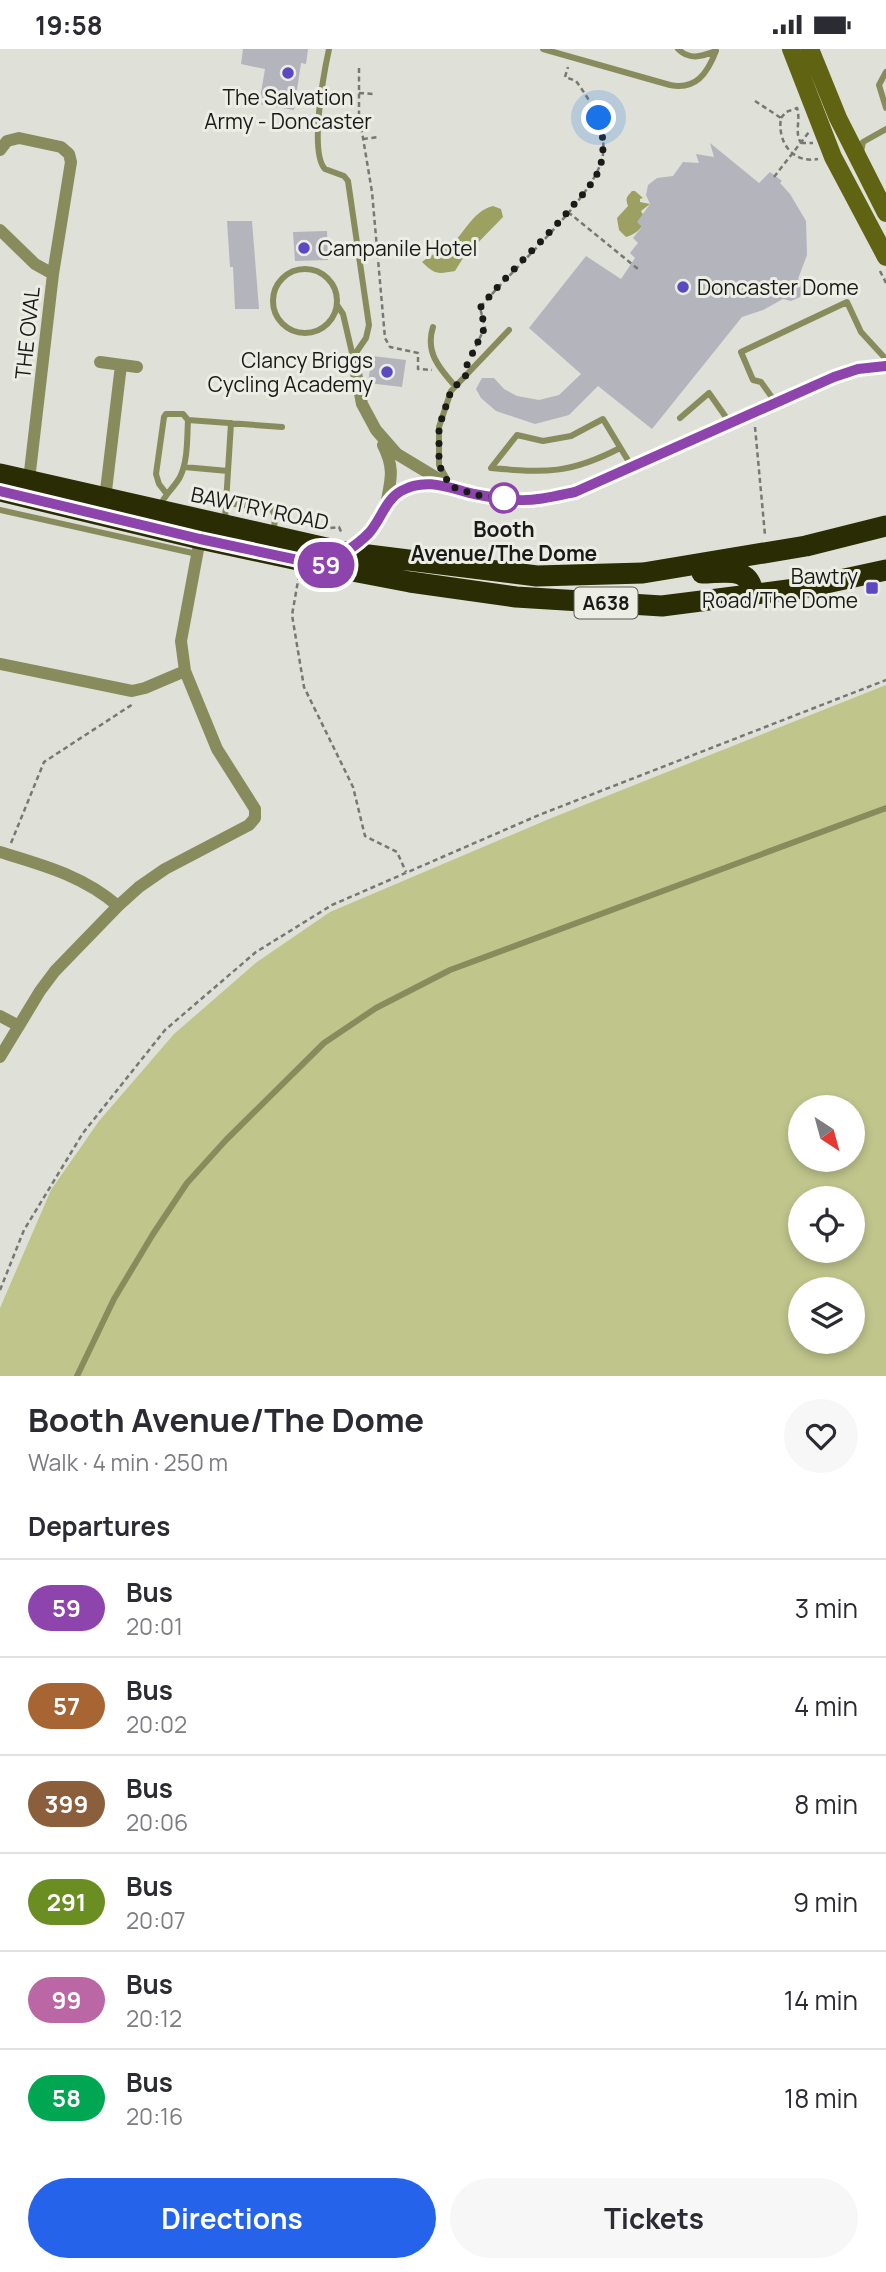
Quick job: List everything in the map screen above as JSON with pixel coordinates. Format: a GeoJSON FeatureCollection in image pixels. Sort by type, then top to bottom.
{"type":"FeatureCollection","features":[{"type":"Feature","properties":{"kind":"highway","name":"BAWTRY ROAD"},"geometry":{"type":"LineString","coordinates":[[0,474],[105,499],[162,502],[225,526],[344,552],[537,576],[643,573],[806,545],[886,526]]}},
{"type":"Feature","properties":{"kind":"highway","name":"BAWTRY ROAD"},"geometry":{"type":"LineString","coordinates":[[0,491],[198,546],[516,597],[662,606],[753,595],[886,570]]}},
{"type":"Feature","properties":{"kind":"highway"},"geometry":{"type":"LineString","coordinates":[[643,573],[743,573],[750,579],[753,595]]}},
{"type":"Feature","properties":{"kind":"street"},"geometry":{"type":"LineString","coordinates":[[791,49],[818,134],[886,257]]}},
{"type":"Feature","properties":{"kind":"street"},"geometry":{"type":"LineString","coordinates":[[810,49],[838,118],[886,213]]}},
{"type":"Feature","properties":{"kind":"street","name":"THE OVAL"},"geometry":{"type":"LineString","coordinates":[[0,150],[8,141],[19,138],[61,147],[69,154],[71,162],[53,274],[29,480]]}},
{"type":"Feature","properties":{"kind":"street","name":"THE OVAL"},"geometry":{"type":"LineString","coordinates":[[0,230],[35,264],[53,274]]}},
{"type":"Feature","properties":{"kind":"street"},"geometry":{"type":"LineString","coordinates":[[353,357],[362,404],[391,461],[393,473],[386,505]]}},
{"type":"Feature","properties":{"kind":"street"},"geometry":{"type":"LineString","coordinates":[[376,430],[397,454],[450,486],[477,495],[538,500],[575,492],[834,377],[885,361]]}},
{"type":"Feature","properties":{"kind":"street"},"geometry":{"type":"LineString","coordinates":[[100,362],[137,367]]}},
{"type":"Feature","properties":{"kind":"street"},"geometry":{"type":"LineString","coordinates":[[105,499],[121,365]]}},
{"type":"Feature","properties":{"kind":"street"},"geometry":{"type":"LineString","coordinates":[[326,566],[372,530],[386,505],[400,491],[420,483],[450,486]]}},
{"type":"Feature","properties":{"kind":"street"},"geometry":{"type":"LineString","coordinates":[[0,1057],[55,971],[118,906],[165,869],[249,825],[255,818],[254,809],[217,749],[185,671],[181,641],[198,546]]}},
{"type":"Feature","properties":{"kind":"street"},"geometry":{"type":"LineString","coordinates":[[0,664],[132,691],[185,671]]}},
{"type":"Feature","properties":{"kind":"street"},"geometry":{"type":"LineString","coordinates":[[3,853],[60,870],[88,883],[118,906]]}},
{"type":"Feature","properties":{"kind":"street"},"geometry":{"type":"LineString","coordinates":[[0,1016],[19,1026]]}},
{"type":"Feature","properties":{"kind":"lane"},"geometry":{"type":"LineString","coordinates":[[329,49],[319,104],[319,159],[325,169],[344,176],[348,181],[369,325],[366,338],[353,357]]}},
{"type":"Feature","properties":{"kind":"lane"},"geometry":{"type":"LineString","coordinates":[[543,49],[681,87],[697,81],[712,63],[717,50]]}},
{"type":"Feature","properties":{"kind":"lane"},"geometry":{"type":"LineString","coordinates":[[678,49],[686,56],[698,58],[717,50]]}},
{"type":"Feature","properties":{"kind":"lane"},"geometry":{"type":"LineString","coordinates":[[886,72],[879,85],[886,108]]}},
{"type":"Feature","properties":{"kind":"lane"},"geometry":{"type":"LineString","coordinates":[[860,162],[863,142],[886,129]]}},
{"type":"Feature","properties":{"kind":"lane"},"geometry":{"type":"LineString","coordinates":[[337,305],[328,324],[309,333],[298,333],[280,321],[273,302],[279,282],[287,275],[306,269],[317,272],[332,285],[336,294],[353,357]]}},
{"type":"Feature","properties":{"kind":"lane"},"geometry":{"type":"LineString","coordinates":[[776,403],[761,382],[753,380],[741,352],[847,302],[861,332],[885,361]]}},
{"type":"Feature","properties":{"kind":"lane"},"geometry":{"type":"LineString","coordinates":[[433,327],[429,339],[433,355],[455,386]]}},
{"type":"Feature","properties":{"kind":"lane"},"geometry":{"type":"LineString","coordinates":[[450,486],[439,465],[439,427],[451,391],[509,330]]}},
{"type":"Feature","properties":{"kind":"lane"},"geometry":{"type":"LineString","coordinates":[[680,418],[709,393],[730,423]]}},
{"type":"Feature","properties":{"kind":"lane"},"geometry":{"type":"LineString","coordinates":[[169,413],[183,414],[188,420],[184,467],[179,480],[162,502],[156,474],[164,417],[169,413]]}},
{"type":"Feature","properties":{"kind":"lane"},"geometry":{"type":"LineString","coordinates":[[620,447],[596,461],[569,469],[534,472],[491,468],[517,435],[543,441],[571,436],[603,419],[620,447],[632,467]]}},
{"type":"Feature","properties":{"kind":"lane"},"geometry":{"type":"LineString","coordinates":[[188,420],[282,427]]}},
{"type":"Feature","properties":{"kind":"lane"},"geometry":{"type":"LineString","coordinates":[[225,526],[231,423]]}},
{"type":"Feature","properties":{"kind":"lane"},"geometry":{"type":"LineString","coordinates":[[184,467],[228,471]]}},
{"type":"Feature","properties":{"kind":"lane"},"geometry":{"type":"LineString","coordinates":[[225,503],[271,509],[275,515],[274,536]]}},
{"type":"Feature","properties":{"kind":"lane"},"geometry":{"type":"LineString","coordinates":[[0,510],[198,546]]}},
{"type":"Feature","properties":{"kind":"lane"},"geometry":{"type":"LineString","coordinates":[[77,1376],[114,1299],[187,1183],[226,1140],[324,1043],[376,1008],[450,970],[886,808]]}},
{"type":"Feature","properties":{"kind":"path"},"geometry":{"type":"LineString","coordinates":[[469,372],[467,365],[485,327],[480,308],[568,212],[593,182],[599,169],[603,154],[603,136],[599,118],[576,81],[565,77],[571,57]]}},
{"type":"Feature","properties":{"kind":"path"},"geometry":{"type":"LineString","coordinates":[[359,68],[359,114],[372,192],[385,338],[390,347],[418,353],[418,369],[442,371]]}},
{"type":"Feature","properties":{"kind":"path"},"geometry":{"type":"LineString","coordinates":[[359,93],[374,94]]}},
{"type":"Feature","properties":{"kind":"path"},"geometry":{"type":"LineString","coordinates":[[755,101],[781,118]]}},
{"type":"Feature","properties":{"kind":"path"},"geometry":{"type":"LineString","coordinates":[[801,143],[798,139],[800,120],[797,108],[786,112],[781,118],[779,129],[786,147],[801,159],[818,159],[823,155]]}},
{"type":"Feature","properties":{"kind":"path"},"geometry":{"type":"LineString","coordinates":[[774,177],[808,133],[818,134]]}},
{"type":"Feature","properties":{"kind":"path"},"geometry":{"type":"LineString","coordinates":[[801,143],[818,134]]}},
{"type":"Feature","properties":{"kind":"path"},"geometry":{"type":"LineString","coordinates":[[363,139],[380,137]]}},
{"type":"Feature","properties":{"kind":"path"},"geometry":{"type":"LineString","coordinates":[[568,212],[638,269]]}},
{"type":"Feature","properties":{"kind":"path"},"geometry":{"type":"LineString","coordinates":[[754,413],[768,552]]}},
{"type":"Feature","properties":{"kind":"path"},"geometry":{"type":"LineString","coordinates":[[300,571],[292,615],[304,687],[353,787],[365,836],[397,852],[406,872]]}},
{"type":"Feature","properties":{"kind":"path"},"geometry":{"type":"LineString","coordinates":[[0,1290],[24,1230],[83,1133],[165,1030],[256,953],[332,905],[406,872],[539,815],[886,680]]}},
{"type":"Feature","properties":{"kind":"path"},"geometry":{"type":"LineString","coordinates":[[3,853],[44,762],[137,702],[145,688]]}},
{"type":"Feature","properties":{"kind":"shaded area"},"geometry":{"type":"Polygon","coordinates":[[[632,191],[643,198],[640,202],[650,204],[641,211],[646,220],[642,226],[626,237],[619,230],[617,218],[628,206],[627,198],[632,191]]]}},
{"type":"Feature","properties":{"kind":"shaded area"},"geometry":{"type":"Polygon","coordinates":[[[493,206],[501,209],[503,217],[463,258],[455,271],[437,273],[422,262],[453,243],[479,213],[493,206]]]}},
{"type":"Feature","properties":{"kind":"shaded area"},"geometry":{"type":"Polygon","coordinates":[[[886,685],[886,1376],[0,1376],[0,1308],[51,1190],[99,1121],[174,1034],[257,962],[330,912],[549,819],[886,685]]]}},
{"type":"Feature","properties":{"kind":"building","name":"The Salvation Army - Doncaster"},"geometry":{"type":"Polygon","coordinates":[[[243,49],[308,49],[306,64],[301,63],[294,110],[259,104],[265,69],[241,64],[243,49]]]}},
{"type":"Feature","properties":{"kind":"building","name":"Doncaster Dome"},"geometry":{"type":"Polygon","coordinates":[[[710,143],[759,183],[770,172],[782,181],[780,183],[806,221],[807,255],[798,279],[804,290],[800,297],[791,301],[783,299],[742,317],[652,429],[598,386],[569,415],[535,424],[496,411],[481,398],[476,389],[482,378],[494,378],[504,389],[517,396],[539,400],[559,395],[581,374],[529,328],[586,256],[621,279],[635,258],[630,253],[638,243],[633,238],[642,227],[637,222],[650,204],[646,195],[648,185],[657,178],[673,176],[683,162],[699,163],[696,154],[714,157],[710,143]]]}},
{"type":"Feature","properties":{"kind":"building"},"geometry":{"type":"Polygon","coordinates":[[[227,221],[252,221],[259,309],[235,309],[227,221]]]}},
{"type":"Feature","properties":{"kind":"building"},"geometry":{"type":"Polygon","coordinates":[[[327,231],[328,260],[295,261],[293,232],[327,231]]]}},
{"type":"Feature","properties":{"kind":"building","name":"Clancy Briggs Cycling Academy"},"geometry":{"type":"Polygon","coordinates":[[[372,356],[406,360],[402,387],[368,383],[372,356]]]}},
{"type":"Feature","properties":{"kind":"bus line","name":"59"},"geometry":{"type":"LineString","coordinates":[[0,491],[326,566],[372,530],[386,505],[400,491],[420,483],[450,486],[477,495],[516,500],[538,500],[575,492],[834,377],[858,369],[886,366]]}},
{"type":"Feature","properties":{"kind":"place","name":"The Salvation Army - Doncaster"},"geometry":{"type":"Point","coordinates":[288,73]}},
{"type":"Feature","properties":{"kind":"place","name":"Campanile Hotel"},"geometry":{"type":"Point","coordinates":[304,248]}},
{"type":"Feature","properties":{"kind":"place","name":"Doncaster Dome"},"geometry":{"type":"Point","coordinates":[683,287]}},
{"type":"Feature","properties":{"kind":"place","name":"Clancy Briggs Cycling Academy"},"geometry":{"type":"Point","coordinates":[387,372]}},
{"type":"Feature","properties":{"kind":"place","name":"Booth Avenue/The Dome"},"geometry":{"type":"Point","coordinates":[504,498]}},
{"type":"Feature","properties":{"kind":"place","name":"Bawtry Road/The Dome"},"geometry":{"type":"Point","coordinates":[872,588]}},
{"type":"Feature","properties":{"kind":"route"},"geometry":{"type":"LineString","coordinates":[[504,498],[477,495],[450,486],[439,465],[439,427],[451,391],[469,372],[467,365],[485,327],[480,308],[593,182],[603,154],[599,118]]}}]}
